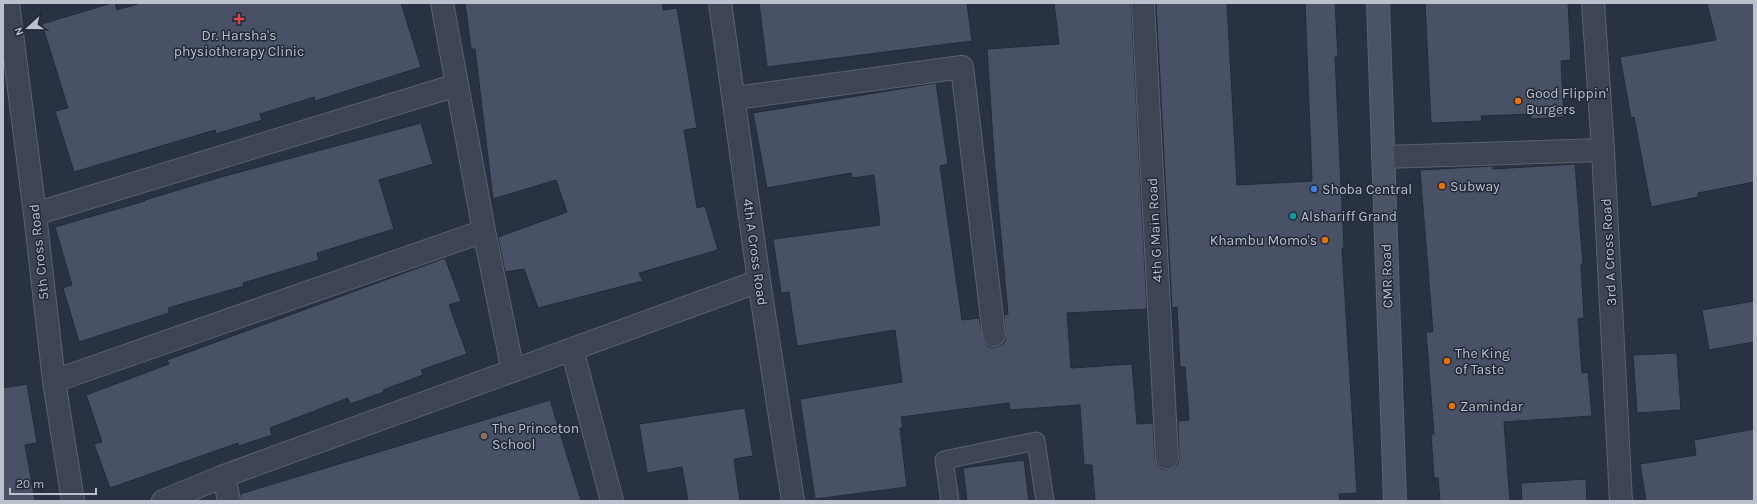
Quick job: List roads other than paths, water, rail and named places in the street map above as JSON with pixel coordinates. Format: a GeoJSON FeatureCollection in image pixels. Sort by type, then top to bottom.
{"type":"FeatureCollection","features":[{"type":"Feature","properties":{"kind":"street","name":"5th Cross Road"},"geometry":{"type":"LineString","coordinates":[[8,3],[35,214],[54,381],[73,501]]}},
{"type":"Feature","properties":{"kind":"street"},"geometry":{"type":"LineString","coordinates":[[442,3],[484,230],[513,371]]}},
{"type":"Feature","properties":{"kind":"street","name":"4th A Cross Road"},"geometry":{"type":"LineString","coordinates":[[720,3],[735,98],[759,281],[793,501]]}},
{"type":"Feature","properties":{"kind":"street","name":"4th G Main Road"},"geometry":{"type":"LineString","coordinates":[[1143,3],[1167,458]]}},
{"type":"Feature","properties":{"kind":"street","name":"CMR Road"},"geometry":{"type":"LineString","coordinates":[[1378,3],[1395,501]]}},
{"type":"Feature","properties":{"kind":"street","name":"3rd A Cross Road"},"geometry":{"type":"LineString","coordinates":[[1593,3],[1604,150],[1621,501]]}},
{"type":"Feature","properties":{"kind":"street"},"geometry":{"type":"LineString","coordinates":[[735,98],[962,67],[994,335]]}},
{"type":"Feature","properties":{"kind":"street"},"geometry":{"type":"LineString","coordinates":[[35,214],[457,85]]}},
{"type":"Feature","properties":{"kind":"street"},"geometry":{"type":"LineString","coordinates":[[1383,157],[1604,150]]}},
{"type":"Feature","properties":{"kind":"street"},"geometry":{"type":"LineString","coordinates":[[54,381],[484,230]]}},
{"type":"Feature","properties":{"kind":"street"},"geometry":{"type":"LineString","coordinates":[[163,501],[224,476],[759,281]]}},
{"type":"Feature","properties":{"kind":"street"},"geometry":{"type":"LineString","coordinates":[[572,349],[612,501]]}},
{"type":"Feature","properties":{"kind":"street"},"geometry":{"type":"LineString","coordinates":[[224,476],[229,501]]}},
{"type":"Feature","properties":{"kind":"lane"},"geometry":{"type":"LineString","coordinates":[[950,501],[944,460],[1036,441],[1045,501]]}},
{"type":"Feature","properties":{"kind":"place","name":"Dr. Harsha's physiotherapy Clinic"},"geometry":{"type":"Point","coordinates":[239,19]}},
{"type":"Feature","properties":{"kind":"place","name":"Good Flippin' Burgers"},"geometry":{"type":"Point","coordinates":[1518,101]}},
{"type":"Feature","properties":{"kind":"place","name":"Subway"},"geometry":{"type":"Point","coordinates":[1442,186]}},
{"type":"Feature","properties":{"kind":"place","name":"Shoba Central"},"geometry":{"type":"Point","coordinates":[1314,189]}},
{"type":"Feature","properties":{"kind":"place","name":"Alshariff Grand"},"geometry":{"type":"Point","coordinates":[1293,216]}},
{"type":"Feature","properties":{"kind":"place","name":"Khambu Momo's"},"geometry":{"type":"Point","coordinates":[1325,240]}},
{"type":"Feature","properties":{"kind":"place","name":"The King of Taste"},"geometry":{"type":"Point","coordinates":[1447,361]}},
{"type":"Feature","properties":{"kind":"place","name":"Zamindar"},"geometry":{"type":"Point","coordinates":[1452,406]}},
{"type":"Feature","properties":{"kind":"place","name":"The Princeton School"},"geometry":{"type":"Point","coordinates":[484,436]}}]}
